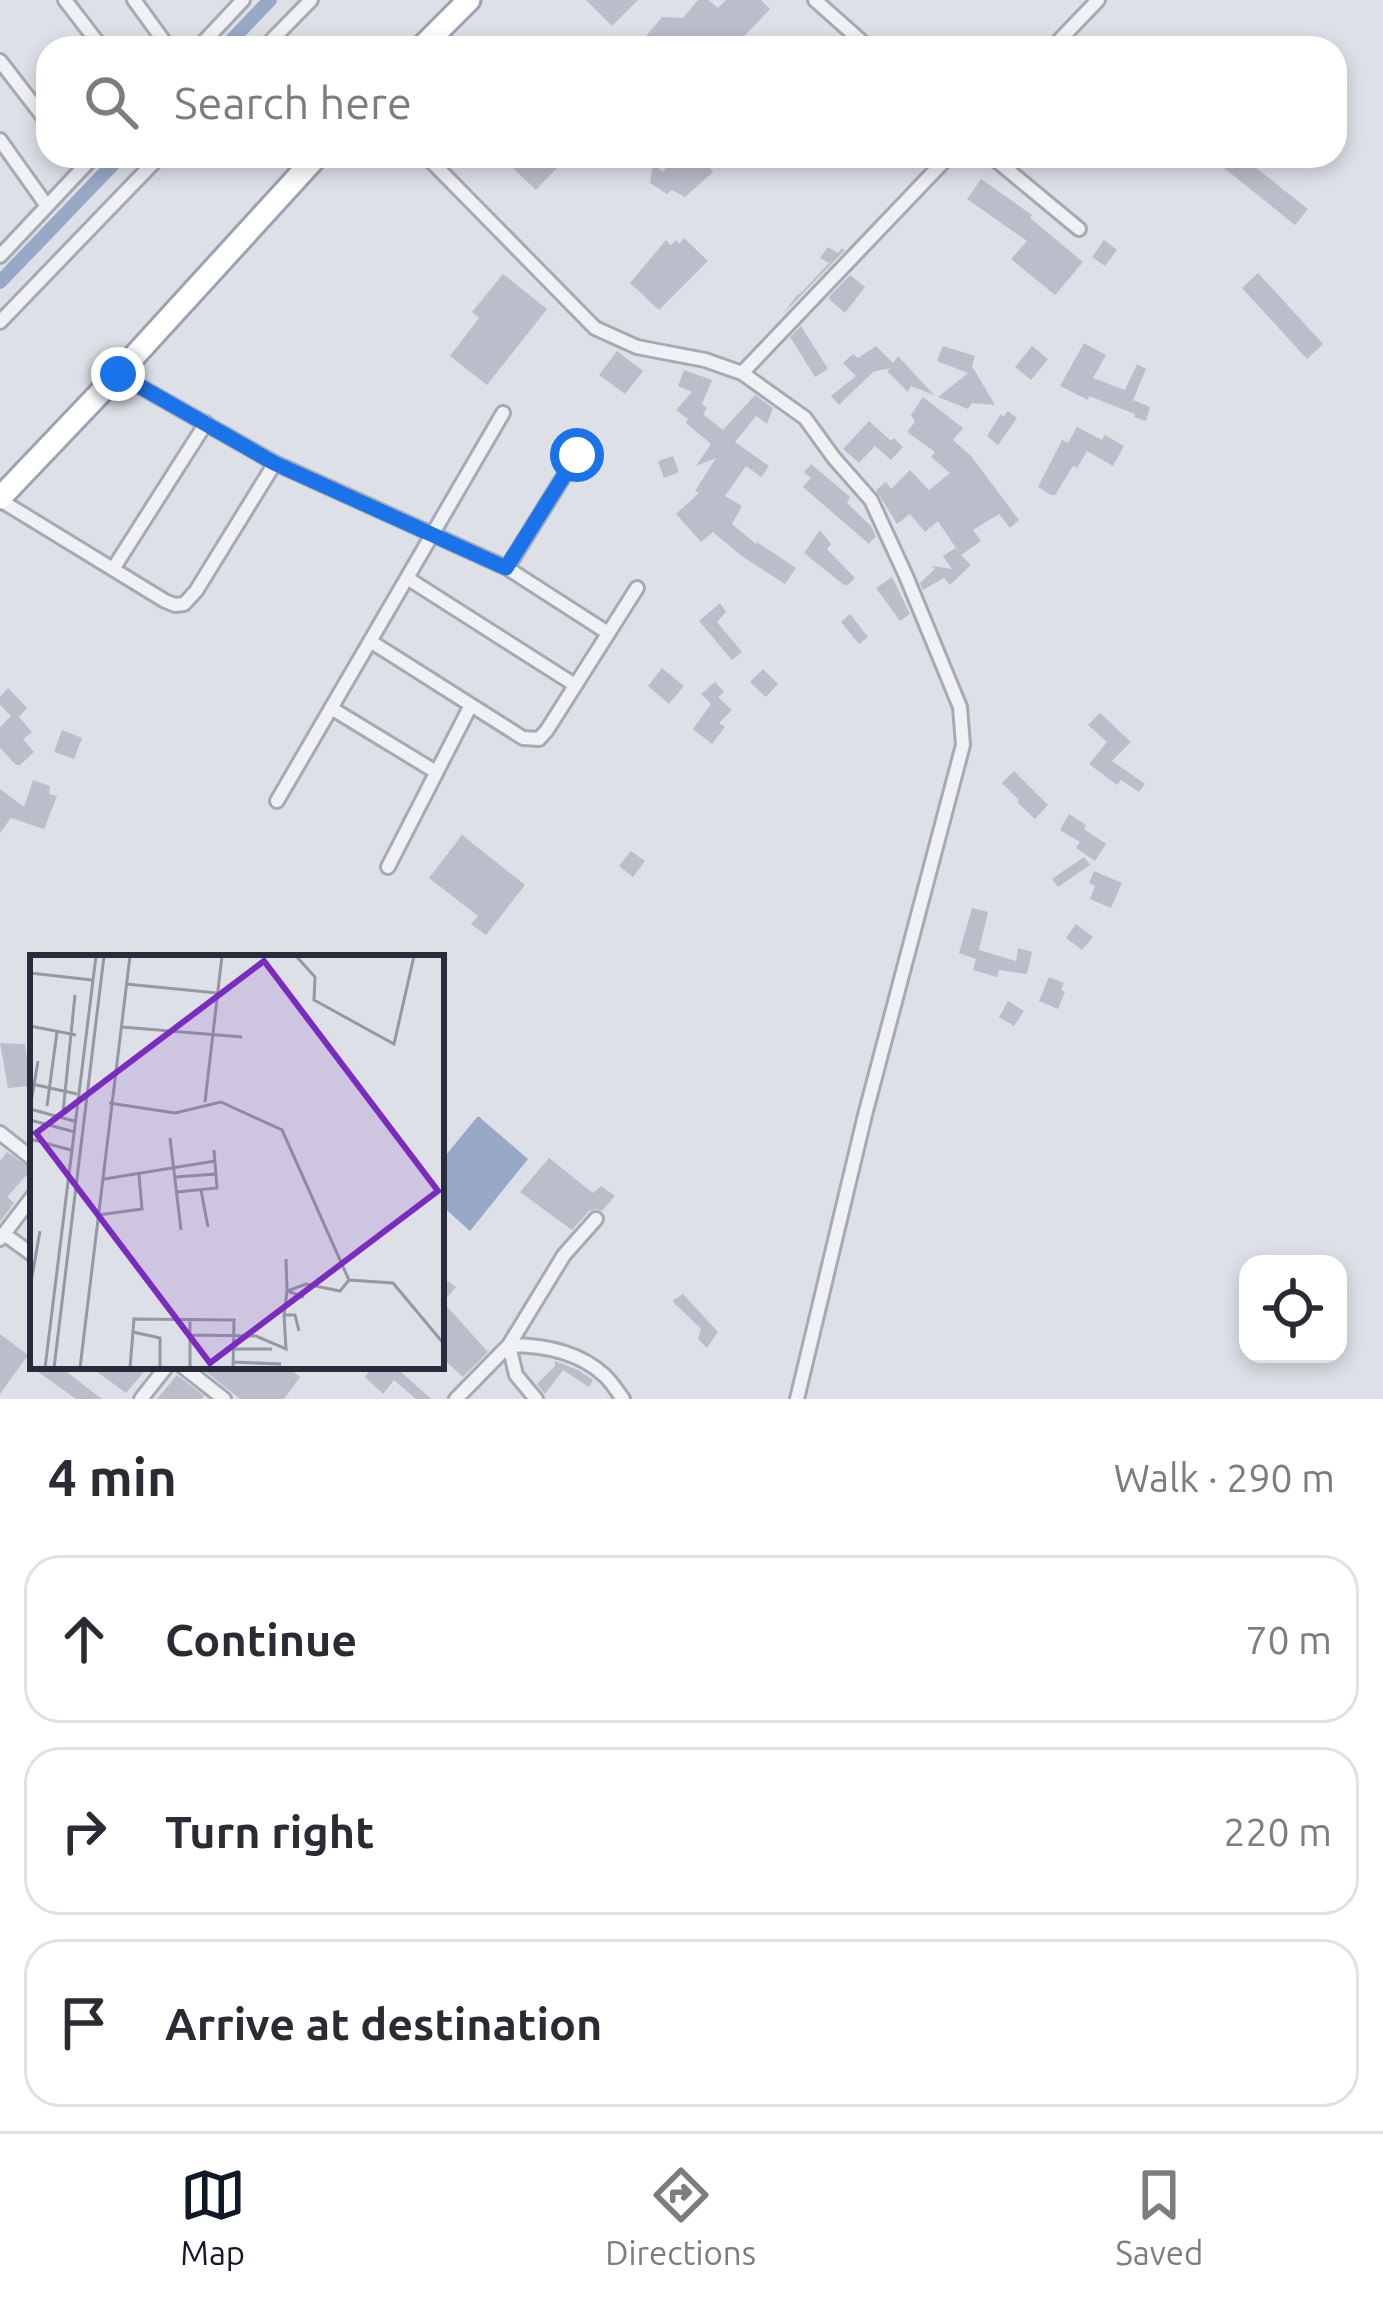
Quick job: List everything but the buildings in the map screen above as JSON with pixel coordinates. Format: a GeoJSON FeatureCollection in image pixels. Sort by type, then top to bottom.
{"type":"FeatureCollection","features":[{"type":"Feature","properties":{"kind":"main road"},"geometry":{"type":"LineString","coordinates":[[433,36],[469,0]]}},
{"type":"Feature","properties":{"kind":"main road"},"geometry":{"type":"LineString","coordinates":[[0,499],[306,168]]}},
{"type":"Feature","properties":{"kind":"street"},"geometry":{"type":"LineString","coordinates":[[64,0],[92,36]]}},
{"type":"Feature","properties":{"kind":"street"},"geometry":{"type":"LineString","coordinates":[[134,0],[160,36]]}},
{"type":"Feature","properties":{"kind":"street"},"geometry":{"type":"LineString","coordinates":[[209,36],[243,0]]}},
{"type":"Feature","properties":{"kind":"street"},"geometry":{"type":"LineString","coordinates":[[276,36],[310,0]]}},
{"type":"Feature","properties":{"kind":"street"},"geometry":{"type":"LineString","coordinates":[[815,0],[856,36]]}},
{"type":"Feature","properties":{"kind":"street"},"geometry":{"type":"LineString","coordinates":[[1064,36],[1098,0]]}},
{"type":"Feature","properties":{"kind":"street"},"geometry":{"type":"LineString","coordinates":[[0,61],[36,108]]}},
{"type":"Feature","properties":{"kind":"street"},"geometry":{"type":"LineString","coordinates":[[0,140],[47,206]]}},
{"type":"Feature","properties":{"kind":"street"},"geometry":{"type":"LineString","coordinates":[[0,256],[75,168]]}},
{"type":"Feature","properties":{"kind":"street"},"geometry":{"type":"LineString","coordinates":[[0,322],[148,168]]}},
{"type":"Feature","properties":{"kind":"street"},"geometry":{"type":"LineString","coordinates":[[438,168],[595,328],[637,346],[742,373],[806,418],[871,500],[960,707],[963,745],[865,1115],[797,1399]]}},
{"type":"Feature","properties":{"kind":"street"},"geometry":{"type":"LineString","coordinates":[[742,373],[938,168]]}},
{"type":"Feature","properties":{"kind":"street"},"geometry":{"type":"LineString","coordinates":[[1006,168],[1078,230]]}},
{"type":"Feature","properties":{"kind":"street"},"geometry":{"type":"LineString","coordinates":[[118,374],[274,463],[506,568],[608,633]]}},
{"type":"Feature","properties":{"kind":"street"},"geometry":{"type":"LineString","coordinates":[[278,801],[503,412]]}},
{"type":"Feature","properties":{"kind":"street"},"geometry":{"type":"LineString","coordinates":[[113,569],[206,423]]}},
{"type":"Feature","properties":{"kind":"street"},"geometry":{"type":"LineString","coordinates":[[506,568],[577,455]]}},
{"type":"Feature","properties":{"kind":"street"},"geometry":{"type":"LineString","coordinates":[[0,499],[165,601],[184,604],[274,463]]}},
{"type":"Feature","properties":{"kind":"street"},"geometry":{"type":"LineString","coordinates":[[407,578],[575,686]]}},
{"type":"Feature","properties":{"kind":"street"},"geometry":{"type":"LineString","coordinates":[[370,641],[523,738],[538,739],[637,588]]}},
{"type":"Feature","properties":{"kind":"street"},"geometry":{"type":"LineString","coordinates":[[388,867],[471,704]]}},
{"type":"Feature","properties":{"kind":"street"},"geometry":{"type":"LineString","coordinates":[[331,708],[436,772]]}},
{"type":"Feature","properties":{"kind":"street"},"geometry":{"type":"LineString","coordinates":[[0,1133],[30,1157]]}},
{"type":"Feature","properties":{"kind":"street"},"geometry":{"type":"LineString","coordinates":[[30,1200],[2,1236],[30,1253]]}},
{"type":"Feature","properties":{"kind":"street"},"geometry":{"type":"LineString","coordinates":[[456,1399],[509,1345],[564,1255],[596,1219]]}},
{"type":"Feature","properties":{"kind":"street"},"geometry":{"type":"LineString","coordinates":[[509,1345],[516,1375],[536,1399]]}},
{"type":"Feature","properties":{"kind":"street"},"geometry":{"type":"LineString","coordinates":[[509,1345],[539,1345],[568,1354],[604,1374],[623,1399]]}},
{"type":"Feature","properties":{"kind":"street"},"geometry":{"type":"LineString","coordinates":[[141,1399],[165,1369]]}},
{"type":"Feature","properties":{"kind":"street"},"geometry":{"type":"LineString","coordinates":[[186,1369],[224,1399]]}},
{"type":"Feature","properties":{"kind":"water"},"geometry":{"type":"Polygon","coordinates":[[[478,1116],[528,1159],[470,1231],[444,1208],[444,1157],[478,1116]]]}},
{"type":"Feature","properties":{"kind":"waterway"},"geometry":{"type":"LineString","coordinates":[[236,36],[270,0]]}},
{"type":"Feature","properties":{"kind":"waterway"},"geometry":{"type":"LineString","coordinates":[[0,282],[109,168]]}},
{"type":"Feature","properties":{"kind":"route"},"geometry":{"type":"LineString","coordinates":[[118,374],[274,463],[506,568],[577,455]]}}]}
